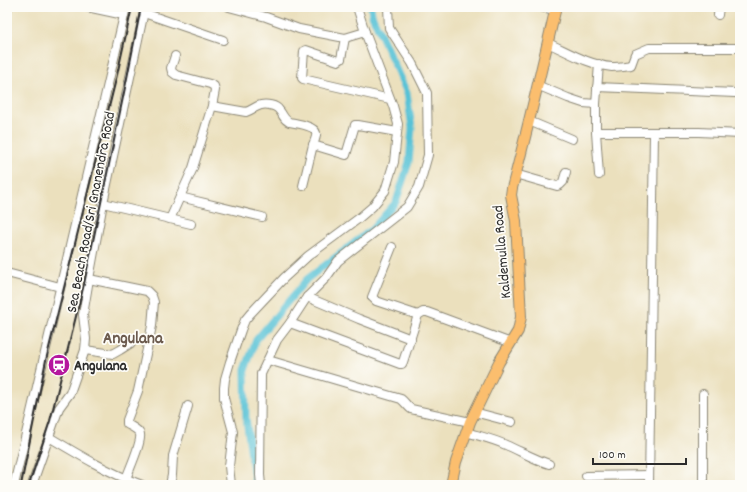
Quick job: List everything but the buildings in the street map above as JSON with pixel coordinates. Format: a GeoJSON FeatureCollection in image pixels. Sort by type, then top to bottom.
{"type":"FeatureCollection","features":[{"type":"Feature","properties":{"kind":"main road","name":"Kaldemulla Road"},"geometry":{"type":"LineString","coordinates":[[451,485],[456,462],[474,412],[499,362],[518,331],[521,316],[516,221],[511,195],[556,8]]}},
{"type":"Feature","properties":{"kind":"street"},"geometry":{"type":"LineString","coordinates":[[14,485],[125,11],[87,7]]}},
{"type":"Feature","properties":{"kind":"street"},"geometry":{"type":"LineString","coordinates":[[229,7],[266,17],[299,30],[345,38],[365,32]]}},
{"type":"Feature","properties":{"kind":"street"},"geometry":{"type":"LineString","coordinates":[[231,485],[229,466],[233,432],[224,398],[224,388],[230,362],[245,320],[284,278],[308,256],[372,207],[385,192],[394,162],[398,124],[393,106],[357,7]]}},
{"type":"Feature","properties":{"kind":"street"},"geometry":{"type":"LineString","coordinates":[[261,485],[261,374],[277,340],[307,297],[326,278],[338,261],[407,207],[419,187],[428,155],[427,93],[412,63],[389,28],[388,7]]}},
{"type":"Feature","properties":{"kind":"street"},"geometry":{"type":"LineString","coordinates":[[541,7],[556,8]]}},
{"type":"Feature","properties":{"kind":"street"},"geometry":{"type":"LineString","coordinates":[[145,10],[223,40]]}},
{"type":"Feature","properties":{"kind":"street","name":"Sea Beach Road/Sri Gnanendra Road"},"geometry":{"type":"LineString","coordinates":[[32,485],[59,408],[70,393],[85,350],[86,334],[83,315],[89,278],[103,203],[145,10]]}},
{"type":"Feature","properties":{"kind":"street"},"geometry":{"type":"LineString","coordinates":[[345,38],[341,59],[338,61],[306,50],[304,51],[302,78],[305,80],[390,99]]}},
{"type":"Feature","properties":{"kind":"street"},"geometry":{"type":"LineString","coordinates":[[548,43],[580,58],[613,67],[630,65],[635,54],[649,48],[740,48]]}},
{"type":"Feature","properties":{"kind":"street"},"geometry":{"type":"LineString","coordinates":[[170,219],[193,168],[212,106],[215,90],[214,86],[210,84],[176,75],[172,72],[171,68],[174,56]]}},
{"type":"Feature","properties":{"kind":"street"},"geometry":{"type":"LineString","coordinates":[[598,175],[596,104],[599,64]]}},
{"type":"Feature","properties":{"kind":"street"},"geometry":{"type":"LineString","coordinates":[[537,85],[583,103],[596,104]]}},
{"type":"Feature","properties":{"kind":"street"},"geometry":{"type":"LineString","coordinates":[[597,87],[735,93]]}},
{"type":"Feature","properties":{"kind":"street"},"geometry":{"type":"LineString","coordinates":[[212,106],[246,112],[262,104],[276,107],[279,109],[283,117],[289,122],[311,127],[315,130],[316,133],[303,186]]}},
{"type":"Feature","properties":{"kind":"street"},"geometry":{"type":"LineString","coordinates":[[529,121],[572,139]]}},
{"type":"Feature","properties":{"kind":"street"},"geometry":{"type":"LineString","coordinates":[[313,145],[346,155],[355,125],[397,132]]}},
{"type":"Feature","properties":{"kind":"street"},"geometry":{"type":"LineString","coordinates":[[596,132],[699,132],[740,134]]}},
{"type":"Feature","properties":{"kind":"street"},"geometry":{"type":"LineString","coordinates":[[649,485],[654,132]]}},
{"type":"Feature","properties":{"kind":"street"},"geometry":{"type":"LineString","coordinates":[[515,174],[557,186],[563,182],[566,172]]}},
{"type":"Feature","properties":{"kind":"street"},"geometry":{"type":"LineString","coordinates":[[180,196],[262,218]]}},
{"type":"Feature","properties":{"kind":"street"},"geometry":{"type":"LineString","coordinates":[[103,203],[191,224]]}},
{"type":"Feature","properties":{"kind":"street"},"geometry":{"type":"LineString","coordinates":[[392,247],[372,297],[376,301],[418,315]]}},
{"type":"Feature","properties":{"kind":"street"},"geometry":{"type":"LineString","coordinates":[[7,273],[60,287]]}},
{"type":"Feature","properties":{"kind":"street"},"geometry":{"type":"LineString","coordinates":[[89,278],[147,291],[152,296],[154,302],[152,326],[138,391],[127,420],[128,424],[138,430],[140,442],[126,479]]}},
{"type":"Feature","properties":{"kind":"street"},"geometry":{"type":"LineString","coordinates":[[307,297],[411,339]]}},
{"type":"Feature","properties":{"kind":"street"},"geometry":{"type":"LineString","coordinates":[[290,323],[400,364],[403,362],[418,315],[423,312],[427,312],[511,343]]}},
{"type":"Feature","properties":{"kind":"street"},"geometry":{"type":"LineString","coordinates":[[85,350],[113,354],[130,343]]}},
{"type":"Feature","properties":{"kind":"street"},"geometry":{"type":"LineString","coordinates":[[268,360],[402,399],[411,409],[470,422]]}},
{"type":"Feature","properties":{"kind":"street"},"geometry":{"type":"LineString","coordinates":[[703,394],[703,485]]}},
{"type":"Feature","properties":{"kind":"street"},"geometry":{"type":"LineString","coordinates":[[170,485],[173,456],[188,406]]}},
{"type":"Feature","properties":{"kind":"street"},"geometry":{"type":"LineString","coordinates":[[474,412],[512,422]]}},
{"type":"Feature","properties":{"kind":"street"},"geometry":{"type":"LineString","coordinates":[[466,432],[489,438],[549,464]]}},
{"type":"Feature","properties":{"kind":"street"},"geometry":{"type":"LineString","coordinates":[[49,437],[81,457],[126,479],[142,485]]}},
{"type":"Feature","properties":{"kind":"street"},"geometry":{"type":"LineString","coordinates":[[586,476],[649,475]]}},
{"type":"Feature","properties":{"kind":"water"},"geometry":{"type":"Polygon","coordinates":[[[7,7],[13,7],[7,31],[7,7]]]}},
{"type":"Feature","properties":{"kind":"waterway"},"geometry":{"type":"LineString","coordinates":[[255,485],[246,418],[245,370],[256,340],[307,279],[372,229],[396,202],[409,162],[412,128],[407,93],[372,15],[371,7]]}},
{"type":"Feature","properties":{"kind":"railway"},"geometry":{"type":"LineString","coordinates":[[21,485],[46,360],[117,75],[132,7]]}},
{"type":"Feature","properties":{"kind":"railway"},"geometry":{"type":"LineString","coordinates":[[29,485],[50,421],[84,284],[141,7]]}},
{"type":"Feature","properties":{"kind":"place","name":"Angulana"},"geometry":{"type":"Point","coordinates":[59,365]}},
{"type":"Feature","properties":{"kind":"district","name":"Angulana"},"geometry":{"type":"Point","coordinates":[133,337]}}]}
